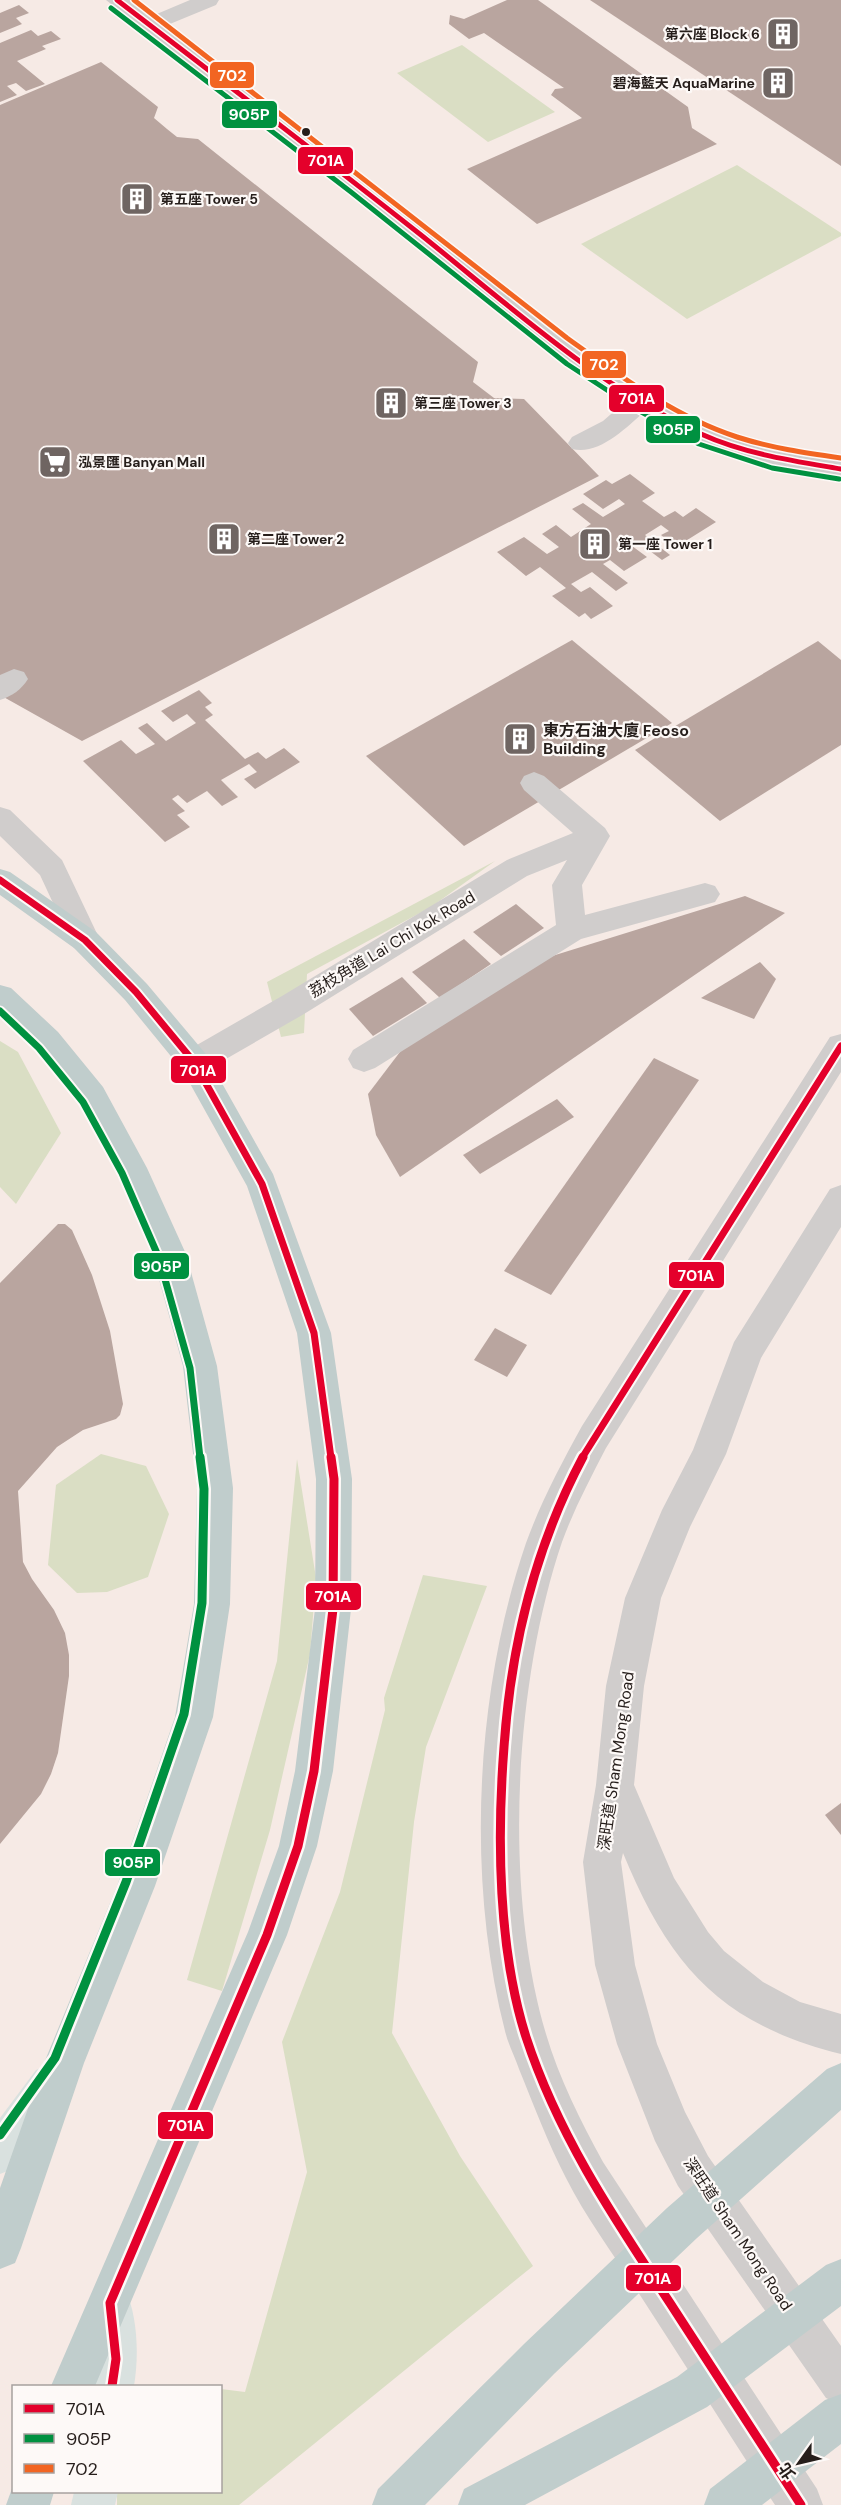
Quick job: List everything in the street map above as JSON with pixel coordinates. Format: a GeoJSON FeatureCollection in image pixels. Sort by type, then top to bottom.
{"type":"FeatureCollection","features":[{"type":"Feature","properties":{"kind":"highway"},"geometry":{"type":"LineString","coordinates":[[0,880],[85,940],[136,992],[194,1062],[262,1184],[314,1333],[334,1479],[333,1609],[314,1772],[298,1846],[267,1935],[73,2385]]}},
{"type":"Feature","properties":{"kind":"highway"},"geometry":{"type":"LineString","coordinates":[[0,997],[47,1041],[92,1096],[131,1168],[169,1254],[200,1366],[215,1488],[212,1604],[194,1717],[136,1886],[64,2063],[0,2248]]}},
{"type":"Feature","properties":{"kind":"highway"},"geometry":{"type":"LineString","coordinates":[[394,2505],[539,2359],[682,2223],[841,2083]]}},
{"type":"Feature","properties":{"kind":"highway"},"geometry":{"type":"LineString","coordinates":[[480,2505],[692,2392],[841,2280]]}},
{"type":"Feature","properties":{"kind":"highway"},"geometry":{"type":"LineString","coordinates":[[726,2505],[841,2416]]}},
{"type":"Feature","properties":{"kind":"main road"},"geometry":{"type":"LineString","coordinates":[[0,2153],[64,2063]]}},
{"type":"Feature","properties":{"kind":"main road"},"geometry":{"type":"LineString","coordinates":[[110,2303],[116,2359],[112,2385]]}},
{"type":"Feature","properties":{"kind":"street"},"geometry":{"type":"LineString","coordinates":[[117,0],[357,184],[574,356],[642,400],[702,434],[775,458],[841,469]]}},
{"type":"Feature","properties":{"kind":"street"},"geometry":{"type":"LineString","coordinates":[[149,25],[208,0]]}},
{"type":"Feature","properties":{"kind":"street"},"geometry":{"type":"LineString","coordinates":[[581,443],[612,427],[642,400]]}},
{"type":"Feature","properties":{"kind":"street"},"geometry":{"type":"LineString","coordinates":[[534,783],[595,836],[567,885],[572,930]]}},
{"type":"Feature","properties":{"kind":"street"},"geometry":{"type":"LineString","coordinates":[[0,818],[52,868],[85,940]]}},
{"type":"Feature","properties":{"kind":"street","name":"荔枝角道 Lai Chi Kok Road"},"geometry":{"type":"LineString","coordinates":[[194,1062],[293,1005],[517,868],[595,836]]}},
{"type":"Feature","properties":{"kind":"street"},"geometry":{"type":"LineString","coordinates":[[364,1059],[572,930],[705,894]]}},
{"type":"Feature","properties":{"kind":"street"},"geometry":{"type":"LineString","coordinates":[[801,2505],[588,2177],[565,2134],[524,2030],[506,1934],[501,1817],[504,1728],[519,1643],[540,1556],[567,1486],[594,1437],[841,1046]]}},
{"type":"Feature","properties":{"kind":"street","name":"深旺道 Sham Mong Road"},"geometry":{"type":"LineString","coordinates":[[841,1198],[746,1352],[709,1454],[675,1521],[643,1598],[625,1686],[615,1785],[602,1862],[615,1965],[637,2044],[670,2126],[693,2171],[841,2383]]}},
{"type":"Feature","properties":{"kind":"street"},"geometry":{"type":"LineString","coordinates":[[615,1785],[644,1857],[679,1926],[716,1971],[750,1997],[784,2018],[820,2030],[841,2034]]}},
{"type":"Feature","properties":{"kind":"street"},"geometry":{"type":"LineString","coordinates":[[771,2457],[841,2409]]}},
{"type":"Feature","properties":{"kind":"green space"},"geometry":{"type":"Polygon","coordinates":[[[462,45],[555,112],[488,142],[397,73],[462,45]]]}},
{"type":"Feature","properties":{"kind":"green space"},"geometry":{"type":"Polygon","coordinates":[[[737,165],[841,233],[841,236],[687,319],[581,244],[737,165]]]}},
{"type":"Feature","properties":{"kind":"green space"},"geometry":{"type":"Polygon","coordinates":[[[495,861],[431,907],[307,974],[304,1033],[281,1037],[267,982],[495,861]]]}},
{"type":"Feature","properties":{"kind":"green space"},"geometry":{"type":"Polygon","coordinates":[[[0,1041],[18,1052],[61,1133],[16,1204],[0,1187],[0,1041]]]}},
{"type":"Feature","properties":{"kind":"green space"},"geometry":{"type":"Polygon","coordinates":[[[101,1454],[146,1466],[169,1514],[148,1577],[107,1592],[77,1593],[48,1565],[56,1485],[101,1454]]]}},
{"type":"Feature","properties":{"kind":"green space"},"geometry":{"type":"Polygon","coordinates":[[[297,1459],[316,1578],[310,1654],[270,1830],[222,1991],[187,1980],[277,1661],[297,1459]]]}},
{"type":"Feature","properties":{"kind":"green space"},"geometry":{"type":"Polygon","coordinates":[[[423,1575],[487,1586],[426,1747],[414,1822],[392,2033],[460,2156],[533,2266],[239,2505],[117,2505],[117,2493],[222,2493],[222,2389],[245,2392],[307,2172],[282,2042],[340,1892],[385,1710],[384,1698],[423,1575]]]}},
{"type":"Feature","properties":{"kind":"building"},"geometry":{"type":"Polygon","coordinates":[[[507,0],[538,0],[688,107],[692,128],[717,144],[537,224],[467,169],[582,118],[551,95],[555,89],[564,88],[484,33],[469,39],[449,24],[450,15],[464,19],[507,0]]]}},
{"type":"Feature","properties":{"kind":"building","name":"碧海藍天 AquaMarine"},"geometry":{"type":"Polygon","coordinates":[[[590,0],[841,0],[841,166],[590,0]]]}},
{"type":"Feature","properties":{"kind":"building"},"geometry":{"type":"Polygon","coordinates":[[[19,5],[29,13],[16,18],[22,24],[0,33],[0,13],[19,5]]]}},
{"type":"Feature","properties":{"kind":"building"},"geometry":{"type":"Polygon","coordinates":[[[31,30],[38,36],[51,31],[61,39],[42,46],[46,49],[17,61],[45,84],[26,91],[16,83],[7,86],[17,95],[0,102],[0,43],[31,30]]]}},
{"type":"Feature","properties":{"kind":"building"},"geometry":{"type":"Polygon","coordinates":[[[101,62],[158,107],[154,118],[177,137],[198,139],[478,362],[473,382],[494,398],[524,399],[599,476],[82,741],[0,695],[0,105],[101,62]]]}},
{"type":"Feature","properties":{"kind":"building","name":"第一座 Tower 1"},"geometry":{"type":"Polygon","coordinates":[[[630,474],[655,493],[642,501],[664,517],[675,511],[683,517],[696,508],[716,522],[676,547],[661,535],[669,531],[661,525],[645,535],[670,555],[662,560],[638,542],[632,546],[647,557],[624,571],[610,560],[603,564],[628,583],[616,591],[592,572],[571,584],[581,592],[590,587],[613,606],[591,619],[585,613],[579,617],[552,596],[566,588],[540,567],[526,576],[497,552],[524,537],[547,554],[559,547],[542,534],[556,525],[571,537],[591,524],[572,509],[583,503],[603,517],[625,504],[619,499],[603,509],[583,494],[606,480],[612,484],[630,474]]]}},
{"type":"Feature","properties":{"kind":"building","name":"東方石油大廈 Feoso Building"},"geometry":{"type":"Polygon","coordinates":[[[572,640],[672,723],[464,846],[366,756],[572,640]]]}},
{"type":"Feature","properties":{"kind":"building"},"geometry":{"type":"Polygon","coordinates":[[[818,641],[841,660],[841,745],[720,821],[635,750],[818,641]]]}},
{"type":"Feature","properties":{"kind":"building"},"geometry":{"type":"Polygon","coordinates":[[[199,690],[212,703],[205,707],[213,715],[205,720],[245,759],[258,752],[266,759],[284,748],[300,762],[255,789],[244,779],[257,772],[249,764],[221,780],[238,797],[222,806],[207,791],[187,803],[178,795],[172,799],[185,811],[177,815],[190,827],[165,842],[83,761],[121,740],[136,754],[155,744],[138,728],[147,723],[166,741],[196,723],[187,714],[173,722],[161,711],[199,690]]]}},
{"type":"Feature","properties":{"kind":"building"},"geometry":{"type":"Polygon","coordinates":[[[745,896],[785,913],[400,1177],[376,1135],[368,1094],[406,1044],[520,966],[745,896]]]}},
{"type":"Feature","properties":{"kind":"building"},"geometry":{"type":"Polygon","coordinates":[[[516,904],[544,928],[501,956],[473,932],[516,904]]]}},
{"type":"Feature","properties":{"kind":"building"},"geometry":{"type":"Polygon","coordinates":[[[464,939],[491,964],[440,998],[412,972],[464,939]]]}},
{"type":"Feature","properties":{"kind":"building"},"geometry":{"type":"Polygon","coordinates":[[[760,962],[776,979],[754,1019],[701,998],[760,962]]]}},
{"type":"Feature","properties":{"kind":"building"},"geometry":{"type":"Polygon","coordinates":[[[402,977],[427,1003],[373,1036],[349,1009],[402,977]]]}},
{"type":"Feature","properties":{"kind":"building"},"geometry":{"type":"Polygon","coordinates":[[[654,1058],[699,1080],[551,1295],[504,1271],[654,1058]]]}},
{"type":"Feature","properties":{"kind":"building"},"geometry":{"type":"Polygon","coordinates":[[[557,1099],[574,1117],[480,1174],[463,1155],[557,1099]]]}},
{"type":"Feature","properties":{"kind":"building"},"geometry":{"type":"Polygon","coordinates":[[[58,1224],[65,1224],[72,1230],[92,1275],[110,1331],[123,1404],[120,1415],[116,1419],[83,1430],[57,1447],[18,1491],[23,1562],[54,1610],[65,1633],[69,1655],[69,1676],[58,1753],[51,1774],[41,1794],[0,1844],[0,1283],[58,1224]]]}},
{"type":"Feature","properties":{"kind":"building"},"geometry":{"type":"Polygon","coordinates":[[[495,1328],[527,1345],[507,1377],[474,1360],[495,1328]]]}},
{"type":"Feature","properties":{"kind":"building"},"geometry":{"type":"Polygon","coordinates":[[[841,1803],[841,1835],[825,1815],[841,1803]]]}},
{"type":"Feature","properties":{"kind":"transit line","name":"701A"},"geometry":{"type":"LineString","coordinates":[[117,0],[351,180],[559,345],[628,393],[664,415],[718,441],[770,456],[841,469]]}},
{"type":"Feature","properties":{"kind":"transit line","name":"702"},"geometry":{"type":"LineString","coordinates":[[134,0],[600,362],[669,405],[721,431],[772,446],[841,458]]}},
{"type":"Feature","properties":{"kind":"transit line","name":"905P"},"geometry":{"type":"LineString","coordinates":[[111,8],[351,192],[567,364],[636,409],[699,444],[772,468],[839,479]]}},
{"type":"Feature","properties":{"kind":"transit line","name":"701A"},"geometry":{"type":"LineString","coordinates":[[0,880],[85,940],[136,992],[194,1062],[262,1184],[314,1333],[334,1479],[333,1609],[314,1771],[298,1846],[267,1935],[110,2303],[116,2359],[112,2385]]}},
{"type":"Feature","properties":{"kind":"transit line","name":"905P"},"geometry":{"type":"LineString","coordinates":[[0,1011],[39,1048],[83,1102],[122,1173],[159,1258],[190,1368],[204,1489],[202,1603],[184,1714],[126,1882],[55,2058],[0,2135]]}},
{"type":"Feature","properties":{"kind":"transit line","name":"701A"},"geometry":{"type":"LineString","coordinates":[[801,2505],[604,2202],[575,2151],[556,2108],[526,2036],[512,1974],[504,1913],[500,1850],[501,1786],[505,1722],[514,1659],[527,1599],[544,1543],[561,1502],[594,1437],[841,1046]]}},
{"type":"Feature","properties":{"kind":"place","name":"第六座 Block 6"},"geometry":{"type":"Point","coordinates":[783,34]}},
{"type":"Feature","properties":{"kind":"place","name":"碧海藍天 AquaMarine"},"geometry":{"type":"Point","coordinates":[778,83]}},
{"type":"Feature","properties":{"kind":"place","name":"第五座 Tower 5"},"geometry":{"type":"Point","coordinates":[137,199]}},
{"type":"Feature","properties":{"kind":"place","name":"第三座 Tower 3"},"geometry":{"type":"Point","coordinates":[391,403]}},
{"type":"Feature","properties":{"kind":"place","name":"泓景匯 Banyan Mall"},"geometry":{"type":"Point","coordinates":[55,462]}},
{"type":"Feature","properties":{"kind":"place","name":"第二座 Tower 2"},"geometry":{"type":"Point","coordinates":[224,539]}},
{"type":"Feature","properties":{"kind":"place","name":"第一座 Tower 1"},"geometry":{"type":"Point","coordinates":[595,544]}},
{"type":"Feature","properties":{"kind":"place","name":"東方石油大廈 Feoso Building"},"geometry":{"type":"Point","coordinates":[520,739]}}]}
